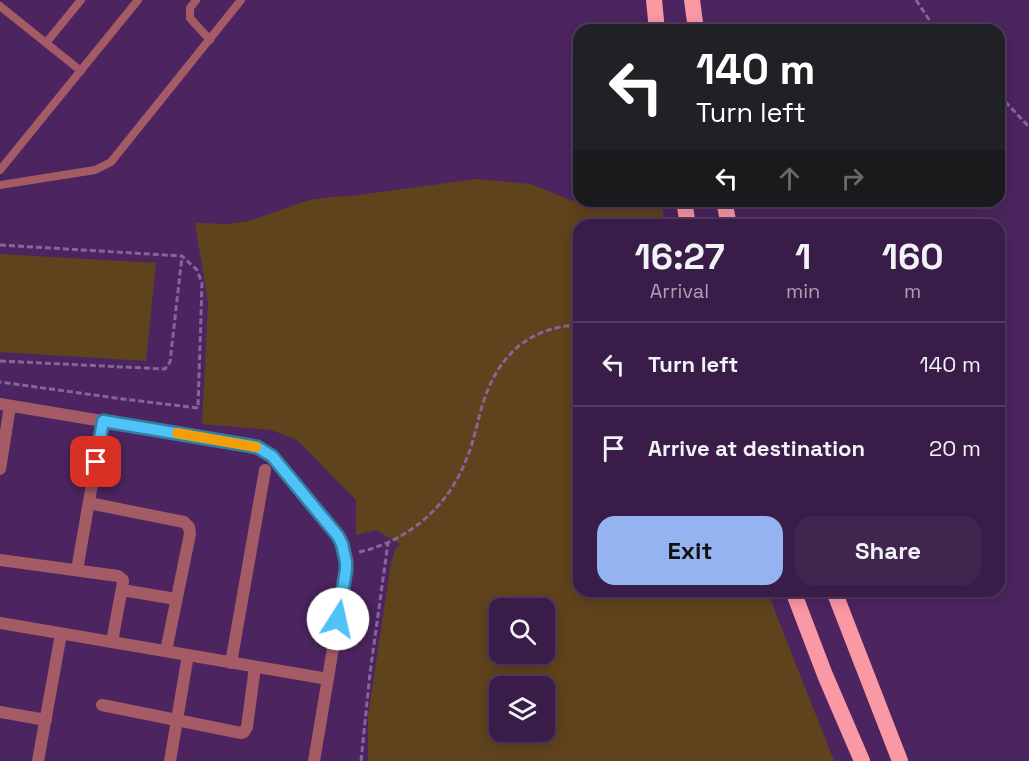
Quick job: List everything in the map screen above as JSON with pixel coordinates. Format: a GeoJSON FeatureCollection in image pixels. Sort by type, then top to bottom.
{"type":"FeatureCollection","features":[{"type":"Feature","properties":{"kind":"highway"},"geometry":{"type":"LineString","coordinates":[[654,0],[656,24]]}},
{"type":"Feature","properties":{"kind":"highway"},"geometry":{"type":"LineString","coordinates":[[692,0],[695,24]]}},
{"type":"Feature","properties":{"kind":"highway"},"geometry":{"type":"LineString","coordinates":[[795,597],[825,675],[862,761]]}},
{"type":"Feature","properties":{"kind":"highway"},"geometry":{"type":"LineString","coordinates":[[836,597],[900,761]]}},
{"type":"Feature","properties":{"kind":"street"},"geometry":{"type":"LineString","coordinates":[[0,469],[5,405],[257,447],[276,461],[338,536],[345,553],[346,570],[314,761]]}},
{"type":"Feature","properties":{"kind":"street"},"geometry":{"type":"LineString","coordinates":[[77,570],[103,421]]}},
{"type":"Feature","properties":{"kind":"street"},"geometry":{"type":"LineString","coordinates":[[231,663],[265,470]]}},
{"type":"Feature","properties":{"kind":"street"},"geometry":{"type":"LineString","coordinates":[[89,503],[184,522],[189,527],[190,534],[166,651]]}},
{"type":"Feature","properties":{"kind":"street"},"geometry":{"type":"LineString","coordinates":[[0,560],[118,576],[123,579],[112,642]]}},
{"type":"Feature","properties":{"kind":"street"},"geometry":{"type":"LineString","coordinates":[[122,590],[176,599]]}},
{"type":"Feature","properties":{"kind":"street"},"geometry":{"type":"LineString","coordinates":[[0,623],[328,679]]}},
{"type":"Feature","properties":{"kind":"street"},"geometry":{"type":"LineString","coordinates":[[38,761],[60,634]]}},
{"type":"Feature","properties":{"kind":"street"},"geometry":{"type":"LineString","coordinates":[[170,761],[188,655]]}},
{"type":"Feature","properties":{"kind":"street"},"geometry":{"type":"LineString","coordinates":[[102,705],[238,733],[244,732],[247,727],[255,667]]}},
{"type":"Feature","properties":{"kind":"street"},"geometry":{"type":"LineString","coordinates":[[0,712],[46,720]]}},
{"type":"Feature","properties":{"kind":"lane"},"geometry":{"type":"LineString","coordinates":[[46,43],[81,0]]}},
{"type":"Feature","properties":{"kind":"lane"},"geometry":{"type":"LineString","coordinates":[[0,170],[138,0]]}},
{"type":"Feature","properties":{"kind":"lane"},"geometry":{"type":"LineString","coordinates":[[196,0],[190,8],[190,18],[210,40]]}},
{"type":"Feature","properties":{"kind":"lane"},"geometry":{"type":"LineString","coordinates":[[0,185],[94,170],[111,162],[241,0]]}},
{"type":"Feature","properties":{"kind":"lane"},"geometry":{"type":"LineString","coordinates":[[0,6],[81,71]]}},
{"type":"Feature","properties":{"kind":"path"},"geometry":{"type":"LineString","coordinates":[[916,0],[932,24]]}},
{"type":"Feature","properties":{"kind":"path"},"geometry":{"type":"LineString","coordinates":[[1005,101],[1029,127]]}},
{"type":"Feature","properties":{"kind":"path"},"geometry":{"type":"LineString","coordinates":[[0,245],[182,256],[197,270],[202,283],[198,408],[0,382]]}},
{"type":"Feature","properties":{"kind":"path"},"geometry":{"type":"LineString","coordinates":[[0,361],[165,369],[170,362],[182,256]]}},
{"type":"Feature","properties":{"kind":"path"},"geometry":{"type":"LineString","coordinates":[[345,553],[388,543],[426,519],[458,479],[472,445],[483,403],[496,372],[527,339],[562,326],[573,325]]}},
{"type":"Feature","properties":{"kind":"path"},"geometry":{"type":"LineString","coordinates":[[361,761],[388,543]]}},
{"type":"Feature","properties":{"kind":"shaded area"},"geometry":{"type":"Polygon","coordinates":[[[477,179],[531,184],[573,201],[573,207],[662,207],[664,219],[573,219],[573,597],[770,597],[834,761],[368,761],[368,716],[391,563],[395,550],[400,544],[376,530],[356,535],[356,500],[298,441],[271,430],[202,424],[208,303],[195,223],[228,224],[249,221],[309,200],[477,179]]]}},
{"type":"Feature","properties":{"kind":"shaded area"},"geometry":{"type":"Polygon","coordinates":[[[0,254],[156,263],[146,361],[0,352],[0,254]]]}},
{"type":"Feature","properties":{"kind":"slow traffic"},"geometry":{"type":"LineString","coordinates":[[177,433],[256,447]]}},
{"type":"Feature","properties":{"kind":"route"},"geometry":{"type":"LineString","coordinates":[[96,462],[103,421],[257,447],[272,456],[338,536],[342,544],[346,570],[338,619]]}}]}
